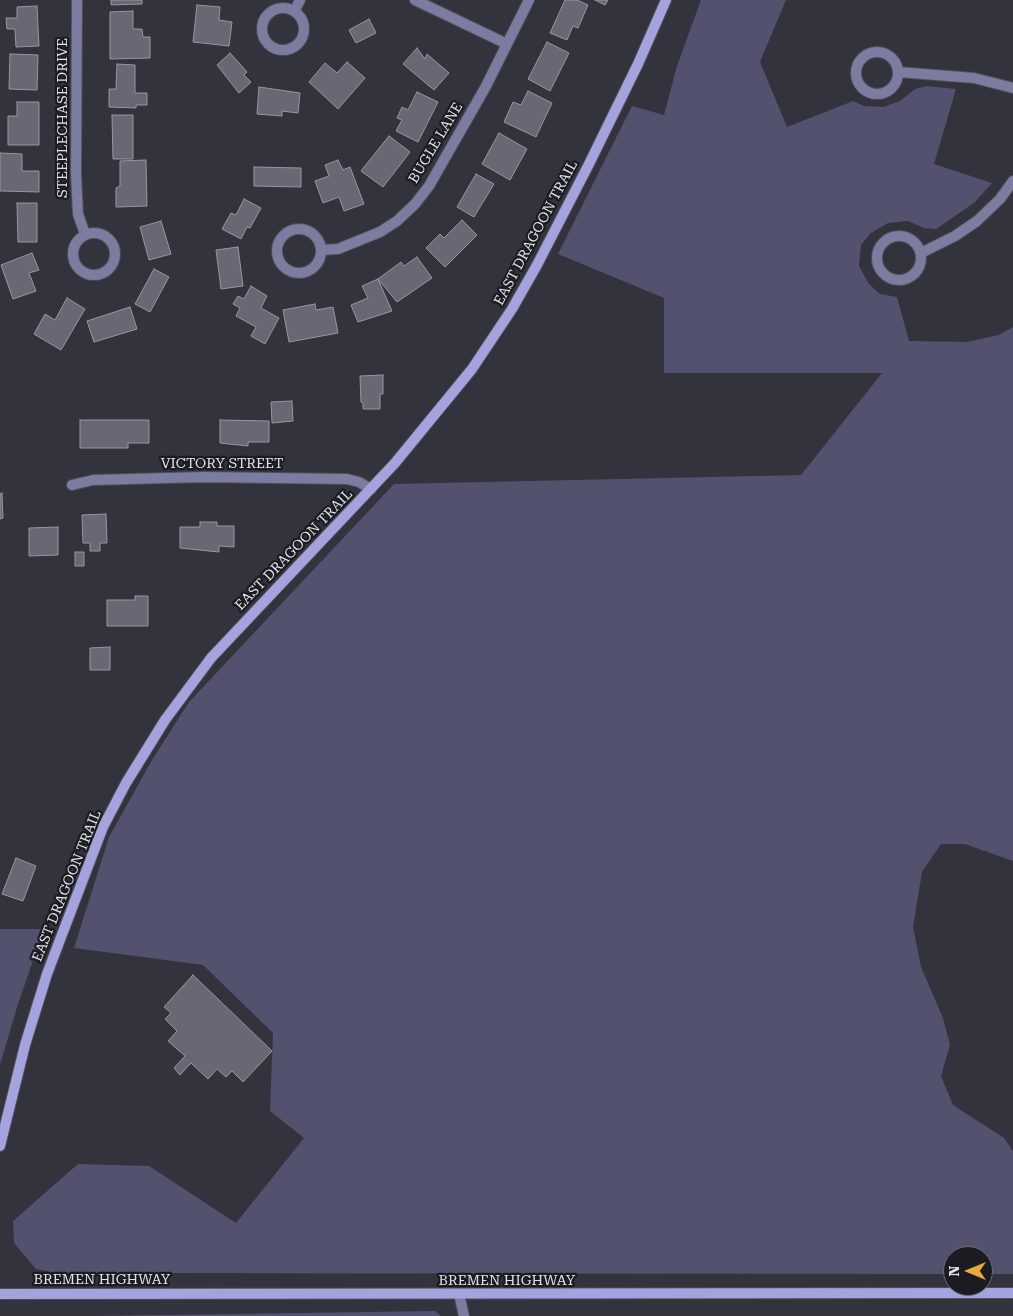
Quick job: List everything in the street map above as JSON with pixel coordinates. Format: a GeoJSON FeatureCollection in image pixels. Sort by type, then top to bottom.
{"type":"FeatureCollection","features":[{"type":"Feature","properties":{"kind":"street","name":"STEEPLECHASE DRIVE"},"geometry":{"type":"LineString","coordinates":[[77,0],[78,214],[85,234]]}},
{"type":"Feature","properties":{"kind":"street"},"geometry":{"type":"LineString","coordinates":[[295,10],[300,0]]}},
{"type":"Feature","properties":{"kind":"street"},"geometry":{"type":"LineString","coordinates":[[415,0],[507,44]]}},
{"type":"Feature","properties":{"kind":"street","name":"BUGLE LANE"},"geometry":{"type":"LineString","coordinates":[[321,250],[338,249],[380,232],[398,221],[415,204],[429,186],[529,0]]}},
{"type":"Feature","properties":{"kind":"street","name":"EAST DRAGOON TRAIL"},"geometry":{"type":"LineString","coordinates":[[0,1146],[14,1083],[47,974],[104,827],[126,783],[165,720],[211,658],[371,488],[455,392],[512,309],[589,164],[638,64],[666,0]]}},
{"type":"Feature","properties":{"kind":"street"},"geometry":{"type":"LineString","coordinates":[[278,8],[295,10],[304,24],[301,40],[287,50],[273,49],[264,37],[262,28],[265,20],[270,13],[278,8]]}},
{"type":"Feature","properties":{"kind":"street"},"geometry":{"type":"LineString","coordinates":[[878,51],[892,58],[898,72],[893,87],[880,94],[872,94],[859,85],[856,70],[863,56],[878,51]]}},
{"type":"Feature","properties":{"kind":"street"},"geometry":{"type":"LineString","coordinates":[[898,72],[974,78],[1013,88]]}},
{"type":"Feature","properties":{"kind":"street"},"geometry":{"type":"LineString","coordinates":[[921,253],[955,236],[977,221],[1000,199],[1013,181]]}},
{"type":"Feature","properties":{"kind":"street"},"geometry":{"type":"LineString","coordinates":[[302,229],[310,232],[317,238],[321,250],[318,263],[304,273],[287,270],[281,263],[278,255],[280,241],[293,230],[302,229]]}},
{"type":"Feature","properties":{"kind":"street"},"geometry":{"type":"LineString","coordinates":[[85,234],[98,234],[112,244],[113,261],[105,272],[88,274],[75,264],[74,247],[85,234]]}},
{"type":"Feature","properties":{"kind":"street"},"geometry":{"type":"LineString","coordinates":[[896,236],[912,239],[921,253],[919,269],[907,280],[890,280],[884,275],[877,260],[882,244],[896,236]]}},
{"type":"Feature","properties":{"kind":"street","name":"VICTORY STREET"},"geometry":{"type":"LineString","coordinates":[[72,485],[93,480],[204,477],[347,480],[359,482],[371,488]]}},
{"type":"Feature","properties":{"kind":"street","name":"BREMEN HIGHWAY"},"geometry":{"type":"LineString","coordinates":[[0,1294],[1013,1293]]}},
{"type":"Feature","properties":{"kind":"street"},"geometry":{"type":"LineString","coordinates":[[459,1294],[464,1316]]}},
{"type":"Feature","properties":{"kind":"shaded area"},"geometry":{"type":"Polygon","coordinates":[[[701,0],[786,0],[760,62],[787,127],[853,101],[864,106],[883,107],[900,101],[915,89],[927,86],[956,89],[934,164],[992,183],[974,203],[936,229],[924,228],[908,221],[888,223],[871,233],[861,245],[859,266],[869,284],[880,294],[897,297],[909,341],[967,342],[999,335],[1013,327],[1013,861],[965,844],[941,844],[922,872],[913,927],[921,967],[943,1018],[950,1045],[941,1076],[953,1105],[1004,1138],[1013,1151],[1013,1274],[993,1274],[993,1246],[943,1246],[943,1274],[57,1273],[36,1269],[14,1243],[13,1221],[78,1164],[149,1166],[236,1223],[304,1138],[270,1111],[273,1033],[203,965],[74,948],[109,837],[152,760],[189,702],[394,484],[801,475],[882,373],[664,373],[664,298],[558,254],[632,106],[664,115],[677,66],[701,0]]]}},
{"type":"Feature","properties":{"kind":"shaded area"},"geometry":{"type":"Polygon","coordinates":[[[0,929],[44,929],[18,1004],[0,1065],[0,929]]]}},
{"type":"Feature","properties":{"kind":"shaded area"},"geometry":{"type":"Polygon","coordinates":[[[435,1311],[441,1316],[94,1316],[435,1311]]]}},
{"type":"Feature","properties":{"kind":"building"},"geometry":{"type":"Polygon","coordinates":[[[111,0],[142,0],[142,4],[111,5],[111,0]]]}},
{"type":"Feature","properties":{"kind":"building"},"geometry":{"type":"Polygon","coordinates":[[[565,0],[577,0],[588,5],[578,28],[573,26],[567,40],[550,33],[565,0]]]}},
{"type":"Feature","properties":{"kind":"building"},"geometry":{"type":"Polygon","coordinates":[[[595,0],[608,0],[605,5],[595,0]]]}},
{"type":"Feature","properties":{"kind":"building"},"geometry":{"type":"Polygon","coordinates":[[[197,5],[220,7],[219,20],[232,22],[229,46],[193,42],[197,5]]]}},
{"type":"Feature","properties":{"kind":"building"},"geometry":{"type":"Polygon","coordinates":[[[37,6],[39,46],[16,47],[15,29],[7,29],[6,18],[17,18],[17,7],[37,6]]]}},
{"type":"Feature","properties":{"kind":"building"},"geometry":{"type":"Polygon","coordinates":[[[133,11],[133,29],[142,29],[143,37],[150,37],[150,58],[110,59],[110,12],[133,11]]]}},
{"type":"Feature","properties":{"kind":"building"},"geometry":{"type":"Polygon","coordinates":[[[369,19],[376,33],[356,43],[349,30],[369,19]]]}},
{"type":"Feature","properties":{"kind":"building"},"geometry":{"type":"Polygon","coordinates":[[[547,42],[569,53],[550,91],[528,79],[547,42]]]}},
{"type":"Feature","properties":{"kind":"building"},"geometry":{"type":"Polygon","coordinates":[[[417,48],[425,59],[427,54],[449,73],[434,90],[403,64],[417,48]]]}},
{"type":"Feature","properties":{"kind":"building"},"geometry":{"type":"Polygon","coordinates":[[[230,53],[247,72],[244,75],[251,82],[239,93],[217,65],[230,53]]]}},
{"type":"Feature","properties":{"kind":"building"},"geometry":{"type":"Polygon","coordinates":[[[10,54],[38,55],[37,90],[9,89],[10,54]]]}},
{"type":"Feature","properties":{"kind":"building"},"geometry":{"type":"Polygon","coordinates":[[[347,62],[365,78],[338,109],[309,82],[325,63],[337,73],[347,62]]]}},
{"type":"Feature","properties":{"kind":"building"},"geometry":{"type":"Polygon","coordinates":[[[117,64],[135,65],[135,93],[147,93],[147,105],[136,105],[136,108],[109,107],[109,89],[116,89],[117,64]]]}},
{"type":"Feature","properties":{"kind":"building"},"geometry":{"type":"Polygon","coordinates":[[[259,87],[300,93],[298,113],[282,111],[282,116],[257,114],[259,87]]]}},
{"type":"Feature","properties":{"kind":"building"},"geometry":{"type":"Polygon","coordinates":[[[528,91],[552,103],[536,137],[504,122],[513,102],[521,105],[528,91]]]}},
{"type":"Feature","properties":{"kind":"building"},"geometry":{"type":"Polygon","coordinates":[[[417,92],[438,102],[418,142],[396,131],[402,120],[397,118],[402,107],[408,110],[417,92]]]}},
{"type":"Feature","properties":{"kind":"building"},"geometry":{"type":"Polygon","coordinates":[[[17,102],[39,102],[39,145],[8,145],[8,116],[17,116],[17,102]]]}},
{"type":"Feature","properties":{"kind":"building"},"geometry":{"type":"Polygon","coordinates":[[[112,115],[133,115],[133,159],[113,159],[112,115]]]}},
{"type":"Feature","properties":{"kind":"building"},"geometry":{"type":"Polygon","coordinates":[[[499,133],[527,149],[510,180],[482,164],[499,133]]]}},
{"type":"Feature","properties":{"kind":"building"},"geometry":{"type":"Polygon","coordinates":[[[389,136],[410,152],[383,187],[361,171],[389,136]]]}},
{"type":"Feature","properties":{"kind":"building"},"geometry":{"type":"Polygon","coordinates":[[[0,153],[22,154],[22,171],[39,171],[39,192],[0,191],[0,153]]]}},
{"type":"Feature","properties":{"kind":"building"},"geometry":{"type":"Polygon","coordinates":[[[146,160],[147,206],[116,207],[116,188],[120,186],[120,161],[146,160]]]}},
{"type":"Feature","properties":{"kind":"building"},"geometry":{"type":"Polygon","coordinates":[[[338,160],[343,170],[350,167],[364,204],[344,211],[339,197],[323,203],[315,181],[329,176],[325,165],[338,160]]]}},
{"type":"Feature","properties":{"kind":"building"},"geometry":{"type":"Polygon","coordinates":[[[254,167],[301,168],[301,187],[254,186],[254,167]]]}},
{"type":"Feature","properties":{"kind":"building"},"geometry":{"type":"Polygon","coordinates":[[[476,174],[494,184],[474,217],[457,207],[476,174]]]}},
{"type":"Feature","properties":{"kind":"building"},"geometry":{"type":"Polygon","coordinates":[[[244,199],[261,208],[250,228],[247,227],[241,239],[222,229],[231,213],[236,215],[244,199]]]}},
{"type":"Feature","properties":{"kind":"building"},"geometry":{"type":"Polygon","coordinates":[[[17,203],[37,203],[37,242],[18,242],[17,203]]]}},
{"type":"Feature","properties":{"kind":"building"},"geometry":{"type":"Polygon","coordinates":[[[462,220],[477,235],[445,267],[426,248],[440,234],[444,238],[462,220]]]}},
{"type":"Feature","properties":{"kind":"building"},"geometry":{"type":"Polygon","coordinates":[[[161,221],[171,254],[149,260],[140,227],[161,221]]]}},
{"type":"Feature","properties":{"kind":"building"},"geometry":{"type":"Polygon","coordinates":[[[238,247],[243,286],[221,289],[216,250],[238,247]]]}},
{"type":"Feature","properties":{"kind":"building"},"geometry":{"type":"Polygon","coordinates":[[[32,253],[39,270],[29,273],[36,291],[13,299],[1,265],[32,253]]]}},
{"type":"Feature","properties":{"kind":"building"},"geometry":{"type":"Polygon","coordinates":[[[417,257],[432,278],[397,302],[378,279],[401,262],[404,266],[417,257]]]}},
{"type":"Feature","properties":{"kind":"building"},"geometry":{"type":"Polygon","coordinates":[[[154,269],[169,277],[150,312],[135,304],[154,269]]]}},
{"type":"Feature","properties":{"kind":"building"},"geometry":{"type":"Polygon","coordinates":[[[378,279],[392,311],[358,322],[351,305],[368,298],[362,286],[378,279]]]}},
{"type":"Feature","properties":{"kind":"building"},"geometry":{"type":"Polygon","coordinates":[[[251,286],[267,296],[261,308],[279,318],[265,344],[251,336],[256,327],[236,316],[240,308],[233,304],[238,296],[244,299],[251,286]]]}},
{"type":"Feature","properties":{"kind":"building"},"geometry":{"type":"Polygon","coordinates":[[[67,298],[85,309],[61,350],[34,334],[45,314],[55,320],[67,298]]]}},
{"type":"Feature","properties":{"kind":"building"},"geometry":{"type":"Polygon","coordinates":[[[315,304],[316,310],[333,307],[338,333],[289,342],[283,310],[315,304]]]}},
{"type":"Feature","properties":{"kind":"building"},"geometry":{"type":"Polygon","coordinates":[[[130,307],[137,329],[94,342],[87,321],[130,307]]]}},
{"type":"Feature","properties":{"kind":"building"},"geometry":{"type":"Polygon","coordinates":[[[383,375],[383,394],[380,394],[380,409],[363,409],[360,376],[383,375]]]}},
{"type":"Feature","properties":{"kind":"building"},"geometry":{"type":"Polygon","coordinates":[[[292,401],[293,421],[272,423],[271,402],[292,401]]]}},
{"type":"Feature","properties":{"kind":"building"},"geometry":{"type":"Polygon","coordinates":[[[80,420],[149,420],[149,443],[128,443],[128,448],[80,448],[80,420]]]}},
{"type":"Feature","properties":{"kind":"building"},"geometry":{"type":"Polygon","coordinates":[[[220,420],[269,421],[269,442],[248,442],[248,446],[220,443],[220,420]]]}},
{"type":"Feature","properties":{"kind":"building"},"geometry":{"type":"Polygon","coordinates":[[[2,493],[3,518],[0,519],[0,494],[2,493]]]}},
{"type":"Feature","properties":{"kind":"building"},"geometry":{"type":"Polygon","coordinates":[[[106,514],[107,543],[100,543],[100,551],[90,551],[90,543],[83,543],[82,515],[106,514]]]}},
{"type":"Feature","properties":{"kind":"building"},"geometry":{"type":"Polygon","coordinates":[[[200,522],[217,522],[217,526],[234,526],[234,547],[219,546],[219,552],[180,548],[180,527],[200,527],[200,522]]]}},
{"type":"Feature","properties":{"kind":"building"},"geometry":{"type":"Polygon","coordinates":[[[58,527],[58,555],[29,556],[29,528],[58,527]]]}},
{"type":"Feature","properties":{"kind":"building"},"geometry":{"type":"Polygon","coordinates":[[[75,552],[84,552],[84,566],[75,566],[75,552]]]}},
{"type":"Feature","properties":{"kind":"building"},"geometry":{"type":"Polygon","coordinates":[[[135,596],[148,596],[148,626],[107,626],[107,600],[135,600],[135,596]]]}},
{"type":"Feature","properties":{"kind":"building"},"geometry":{"type":"Polygon","coordinates":[[[110,647],[110,670],[90,670],[90,648],[110,647]]]}},
{"type":"Feature","properties":{"kind":"building"},"geometry":{"type":"Polygon","coordinates":[[[16,858],[36,866],[23,901],[2,894],[16,858]]]}},
{"type":"Feature","properties":{"kind":"building"},"geometry":{"type":"Polygon","coordinates":[[[193,975],[272,1051],[243,1082],[232,1071],[226,1077],[217,1069],[208,1079],[191,1063],[180,1075],[174,1068],[185,1056],[168,1041],[177,1031],[165,1019],[171,1013],[164,1007],[193,975]]]}}]}
